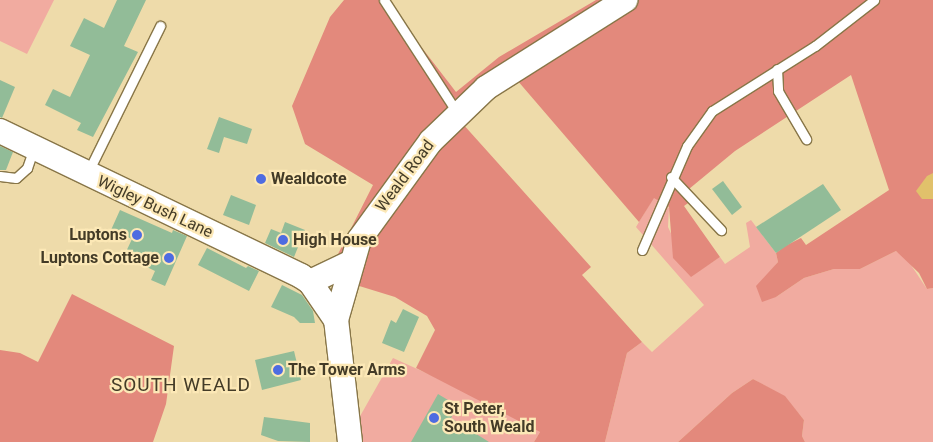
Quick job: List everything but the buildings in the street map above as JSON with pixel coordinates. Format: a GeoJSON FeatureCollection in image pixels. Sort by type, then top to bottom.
{"type":"FeatureCollection","features":[{"type":"Feature","properties":{"kind":"street","name":"Weald Road"},"geometry":{"type":"LineString","coordinates":[[350,442],[336,320],[359,240],[383,204],[431,141],[486,88],[517,66],[625,0]]}},
{"type":"Feature","properties":{"kind":"street","name":"Wigley Bush Lane"},"geometry":{"type":"LineString","coordinates":[[0,131],[310,282],[336,320]]}},
{"type":"Feature","properties":{"kind":"street"},"geometry":{"type":"LineString","coordinates":[[310,282],[352,262]]}},
{"type":"Feature","properties":{"kind":"lane"},"geometry":{"type":"LineString","coordinates":[[384,0],[458,114]]}},
{"type":"Feature","properties":{"kind":"lane"},"geometry":{"type":"LineString","coordinates":[[642,250],[671,177],[699,125],[712,111],[815,46],[874,0]]}},
{"type":"Feature","properties":{"kind":"lane"},"geometry":{"type":"LineString","coordinates":[[86,174],[160,26]]}},
{"type":"Feature","properties":{"kind":"lane"},"geometry":{"type":"LineString","coordinates":[[777,69],[778,91],[806,138]]}},
{"type":"Feature","properties":{"kind":"lane"},"geometry":{"type":"LineString","coordinates":[[0,176],[16,178],[26,168],[34,148]]}},
{"type":"Feature","properties":{"kind":"lane"},"geometry":{"type":"LineString","coordinates":[[671,177],[721,230]]}},
{"type":"Feature","properties":{"kind":"shaded area"},"geometry":{"type":"Polygon","coordinates":[[[0,0],[54,0],[27,54],[0,41],[0,0]]]}},
{"type":"Feature","properties":{"kind":"shaded area"},"geometry":{"type":"Polygon","coordinates":[[[344,0],[385,0],[456,92],[499,57],[596,0],[933,0],[933,288],[927,289],[919,273],[896,251],[860,269],[834,269],[804,278],[776,297],[762,302],[756,286],[778,262],[776,253],[801,238],[806,245],[889,190],[851,75],[735,151],[689,189],[691,201],[684,206],[720,257],[691,277],[673,258],[669,207],[654,198],[639,222],[517,80],[488,99],[462,123],[591,267],[582,275],[642,342],[627,353],[605,442],[534,442],[540,432],[416,368],[435,330],[427,316],[395,297],[356,285],[334,262],[373,185],[305,144],[292,106],[330,17],[344,0]]]}},
{"type":"Feature","properties":{"kind":"shaded area"},"geometry":{"type":"Polygon","coordinates":[[[933,173],[933,199],[922,199],[916,191],[927,176],[933,173]]]}},
{"type":"Feature","properties":{"kind":"shaded area"},"geometry":{"type":"Polygon","coordinates":[[[654,197],[669,208],[668,227],[691,276],[720,257],[725,264],[750,247],[746,223],[751,220],[776,253],[778,262],[768,274],[776,297],[804,278],[834,269],[860,269],[896,251],[907,259],[927,289],[933,288],[933,442],[805,442],[802,436],[804,420],[785,397],[753,379],[732,393],[678,442],[605,442],[627,353],[642,342],[652,352],[704,305],[636,227],[654,197]]]}},
{"type":"Feature","properties":{"kind":"shaded area"},"geometry":{"type":"Polygon","coordinates":[[[72,294],[174,346],[166,404],[153,442],[0,442],[0,350],[20,353],[38,362],[72,294]]]}},
{"type":"Feature","properties":{"kind":"shaded area"},"geometry":{"type":"Polygon","coordinates":[[[393,358],[468,392],[540,432],[534,442],[360,442],[359,418],[393,358]]]}},
{"type":"Feature","properties":{"kind":"shaded area"},"geometry":{"type":"Polygon","coordinates":[[[753,379],[785,396],[804,420],[802,436],[805,442],[678,442],[732,393],[753,379]]]}},
{"type":"Feature","properties":{"kind":"place","name":"Wealdcote"},"geometry":{"type":"Point","coordinates":[261,179]}},
{"type":"Feature","properties":{"kind":"place","name":"Luptons"},"geometry":{"type":"Point","coordinates":[137,235]}},
{"type":"Feature","properties":{"kind":"place","name":"High House"},"geometry":{"type":"Point","coordinates":[283,240]}},
{"type":"Feature","properties":{"kind":"place","name":"Luptons Cottage"},"geometry":{"type":"Point","coordinates":[169,258]}},
{"type":"Feature","properties":{"kind":"place","name":"The Tower Arms"},"geometry":{"type":"Point","coordinates":[278,370]}},
{"type":"Feature","properties":{"kind":"place","name":"St Peter, South Weald"},"geometry":{"type":"Point","coordinates":[434,418]}},
{"type":"Feature","properties":{"kind":"district","name":"SOUTH WEALD"},"geometry":{"type":"Point","coordinates":[181,385]}}]}
